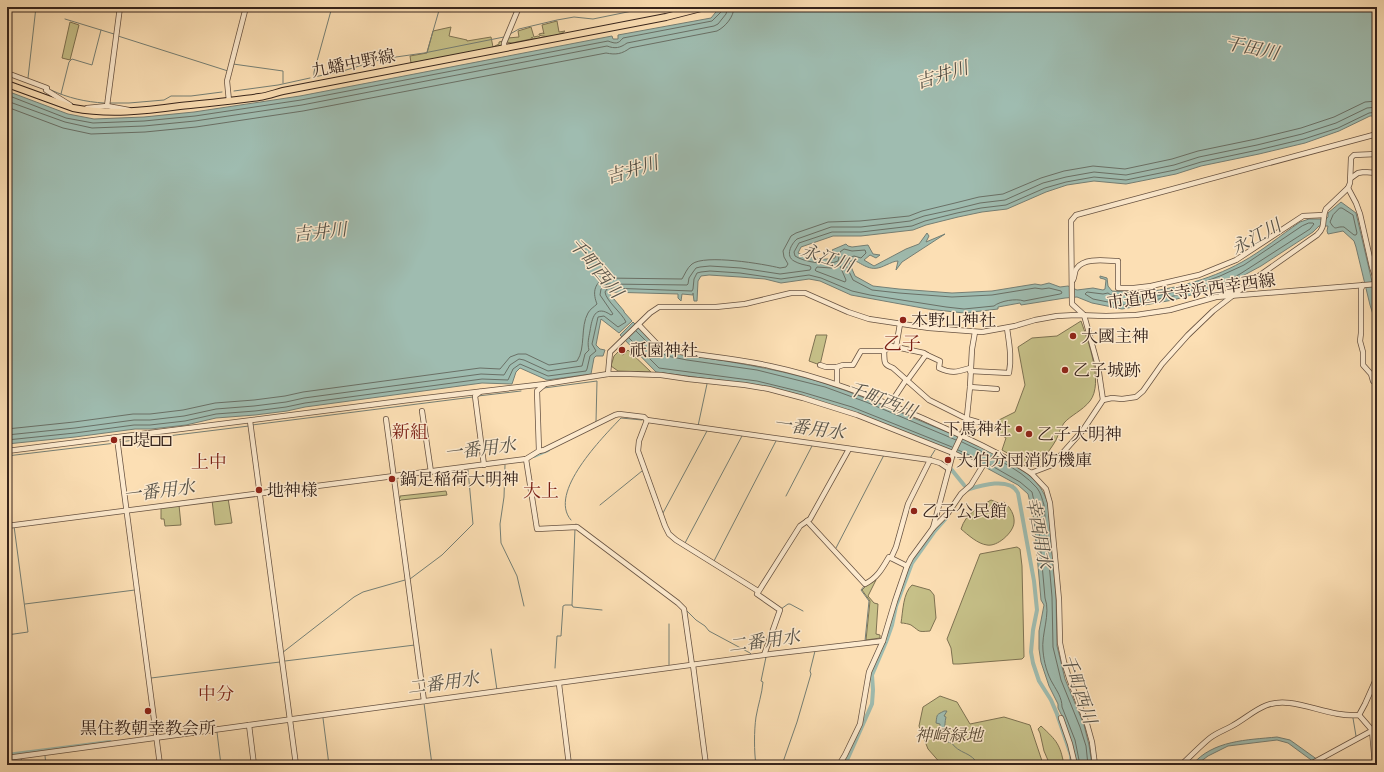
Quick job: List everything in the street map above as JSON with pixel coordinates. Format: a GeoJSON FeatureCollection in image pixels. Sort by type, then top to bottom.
{"type":"FeatureCollection","features":[{"type":"Feature","properties":{"kind":"main road","name":"九蟠中野線"},"geometry":{"type":"LineString","coordinates":[[7,84],[73,108],[106,112],[132,112],[259,97],[666,17],[705,7]]}},
{"type":"Feature","properties":{"kind":"street"},"geometry":{"type":"LineString","coordinates":[[107,106],[120,7]]}},
{"type":"Feature","properties":{"kind":"street"},"geometry":{"type":"LineString","coordinates":[[229,101],[227,81],[246,7]]}},
{"type":"Feature","properties":{"kind":"street"},"geometry":{"type":"LineString","coordinates":[[504,48],[504,43],[519,7]]}},
{"type":"Feature","properties":{"kind":"street"},"geometry":{"type":"LineString","coordinates":[[7,73],[47,88],[46,90],[73,108]]}},
{"type":"Feature","properties":{"kind":"street"},"geometry":{"type":"LineString","coordinates":[[83,110],[107,106],[126,109],[132,112]]}},
{"type":"Feature","properties":{"kind":"street"},"geometry":{"type":"LineString","coordinates":[[1031,473],[1052,465],[1083,430],[1103,400],[1098,366],[1084,315],[1072,304],[1071,221],[1076,215],[1377,134]]}},
{"type":"Feature","properties":{"kind":"street"},"geometry":{"type":"LineString","coordinates":[[1103,400],[1136,397],[1143,391],[1162,364],[1188,335],[1230,297],[1281,259],[1312,239],[1323,228],[1324,216],[1329,206],[1348,188],[1350,183],[1351,158],[1354,155],[1377,154]]}},
{"type":"Feature","properties":{"kind":"street"},"geometry":{"type":"LineString","coordinates":[[1350,178],[1358,173],[1377,173]]}},
{"type":"Feature","properties":{"kind":"street"},"geometry":{"type":"LineString","coordinates":[[1348,188],[1360,214],[1377,284]]}},
{"type":"Feature","properties":{"kind":"street"},"geometry":{"type":"LineString","coordinates":[[1071,281],[1074,279],[1076,269],[1092,260],[1118,261],[1118,288],[1151,286],[1199,275],[1236,260],[1303,216],[1324,216]]}},
{"type":"Feature","properties":{"kind":"street","name":"市道西大寺浜西幸西線"},"geometry":{"type":"LineString","coordinates":[[608,374],[610,352],[650,313],[659,307],[716,307],[745,304],[791,293],[805,293],[848,312],[869,319],[900,324],[982,332],[1007,328],[1047,317],[1136,315],[1170,310],[1216,297],[1377,284]]}},
{"type":"Feature","properties":{"kind":"street"},"geometry":{"type":"LineString","coordinates":[[1363,285],[1361,295],[1360,341],[1363,352],[1363,364],[1371,374],[1373,381],[1377,384]]}},
{"type":"Feature","properties":{"kind":"street"},"geometry":{"type":"LineString","coordinates":[[1216,297],[1242,288]]}},
{"type":"Feature","properties":{"kind":"street"},"geometry":{"type":"LineString","coordinates":[[896,347],[900,324]]}},
{"type":"Feature","properties":{"kind":"street"},"geometry":{"type":"LineString","coordinates":[[639,325],[658,345],[668,350],[770,366],[837,384],[890,404],[998,453],[1031,473],[1046,490],[1050,503],[1059,600],[1060,644],[1070,681],[1087,724],[1092,742],[1095,765]]}},
{"type":"Feature","properties":{"kind":"street"},"geometry":{"type":"LineString","coordinates":[[820,365],[826,367],[837,367],[843,365],[853,365],[861,351],[884,351],[891,346],[924,353],[940,361],[939,368],[948,372],[970,370],[1009,373],[1011,366],[1011,346],[1007,328]]}},
{"type":"Feature","properties":{"kind":"street"},"geometry":{"type":"LineString","coordinates":[[933,528],[954,453],[966,426],[970,387],[970,370],[975,332]]}},
{"type":"Feature","properties":{"kind":"street"},"geometry":{"type":"LineString","coordinates":[[884,351],[886,365],[893,368],[929,400],[967,419],[990,426]]}},
{"type":"Feature","properties":{"kind":"street"},"geometry":{"type":"LineString","coordinates":[[890,404],[924,356],[927,355]]}},
{"type":"Feature","properties":{"kind":"street"},"geometry":{"type":"LineString","coordinates":[[837,367],[837,384]]}},
{"type":"Feature","properties":{"kind":"street"},"geometry":{"type":"LineString","coordinates":[[7,451],[118,441],[482,391],[545,384],[608,374],[661,375],[745,385],[769,390],[856,415],[954,453],[982,466],[971,485],[961,494],[948,513],[933,528],[911,558],[907,566],[883,641],[868,678],[860,724],[839,765]]}},
{"type":"Feature","properties":{"kind":"street"},"geometry":{"type":"LineString","coordinates":[[539,451],[537,391],[545,384]]}},
{"type":"Feature","properties":{"kind":"street"},"geometry":{"type":"LineString","coordinates":[[970,387],[997,389]]}},
{"type":"Feature","properties":{"kind":"street"},"geometry":{"type":"LineString","coordinates":[[482,391],[475,397],[484,464]]}},
{"type":"Feature","properties":{"kind":"street"},"geometry":{"type":"LineString","coordinates":[[422,411],[430,471]]}},
{"type":"Feature","properties":{"kind":"street"},"geometry":{"type":"LineString","coordinates":[[7,526],[126,509],[528,458],[539,451],[619,414],[930,460],[939,462],[949,469]]}},
{"type":"Feature","properties":{"kind":"street"},"geometry":{"type":"LineString","coordinates":[[386,419],[424,700]]}},
{"type":"Feature","properties":{"kind":"street"},"geometry":{"type":"LineString","coordinates":[[645,419],[638,451],[669,534],[688,548],[758,591],[757,594],[780,610],[764,655]]}},
{"type":"Feature","properties":{"kind":"street"},"geometry":{"type":"LineString","coordinates":[[250,424],[296,765]]}},
{"type":"Feature","properties":{"kind":"street"},"geometry":{"type":"LineString","coordinates":[[118,441],[160,765]]}},
{"type":"Feature","properties":{"kind":"street"},"geometry":{"type":"LineString","coordinates":[[758,591],[800,526],[810,519],[849,448]]}},
{"type":"Feature","properties":{"kind":"street"},"geometry":{"type":"LineString","coordinates":[[528,458],[537,529],[577,527],[678,603],[684,610],[706,765]]}},
{"type":"Feature","properties":{"kind":"street"},"geometry":{"type":"LineString","coordinates":[[807,521],[865,584],[876,578],[896,547],[908,504],[930,460]]}},
{"type":"Feature","properties":{"kind":"street"},"geometry":{"type":"LineString","coordinates":[[890,557],[907,566]]}},
{"type":"Feature","properties":{"kind":"street"},"geometry":{"type":"LineString","coordinates":[[7,758],[157,736],[249,725],[289,718],[559,684],[692,664],[883,641]]}},
{"type":"Feature","properties":{"kind":"street"},"geometry":{"type":"LineString","coordinates":[[1359,714],[1377,677]]}},
{"type":"Feature","properties":{"kind":"street"},"geometry":{"type":"LineString","coordinates":[[559,684],[569,765]]}},
{"type":"Feature","properties":{"kind":"street"},"geometry":{"type":"LineString","coordinates":[[1181,765],[1211,736],[1233,725],[1264,705],[1276,702],[1288,703],[1333,714],[1359,714]]}},
{"type":"Feature","properties":{"kind":"street"},"geometry":{"type":"LineString","coordinates":[[1359,714],[1375,729],[1375,765]]}},
{"type":"Feature","properties":{"kind":"street"},"geometry":{"type":"LineString","coordinates":[[1061,718],[1070,744],[1075,765]]}},
{"type":"Feature","properties":{"kind":"street"},"geometry":{"type":"LineString","coordinates":[[249,725],[254,765]]}},
{"type":"Feature","properties":{"kind":"street"},"geometry":{"type":"LineString","coordinates":[[1310,764],[1375,729]]}},
{"type":"Feature","properties":{"kind":"green space"},"geometry":{"type":"Polygon","coordinates":[[[557,21],[559,32],[565,31],[563,33],[553,36],[539,35],[544,34],[542,25],[557,21]]]}},
{"type":"Feature","properties":{"kind":"green space"},"geometry":{"type":"Polygon","coordinates":[[[70,22],[79,25],[70,60],[62,58],[70,22]]]}},
{"type":"Feature","properties":{"kind":"green space"},"geometry":{"type":"Polygon","coordinates":[[[451,27],[449,36],[467,41],[491,37],[493,47],[499,44],[499,42],[503,41],[501,47],[411,63],[410,56],[427,53],[433,31],[451,27]]]}},
{"type":"Feature","properties":{"kind":"green space"},"geometry":{"type":"Polygon","coordinates":[[[531,27],[534,37],[538,36],[543,39],[533,39],[532,37],[531,39],[512,43],[506,42],[508,38],[519,37],[518,31],[531,27]]]}},
{"type":"Feature","properties":{"kind":"green space"},"geometry":{"type":"Polygon","coordinates":[[[1081,321],[1091,350],[1095,373],[1094,393],[1087,404],[1064,423],[1051,448],[1032,467],[1002,450],[1006,438],[994,430],[999,420],[1015,412],[1025,385],[1018,347],[1032,338],[1057,336],[1081,321]]]}},
{"type":"Feature","properties":{"kind":"green space"},"geometry":{"type":"Polygon","coordinates":[[[816,335],[827,335],[820,365],[809,361],[816,335]]]}},
{"type":"Feature","properties":{"kind":"green space"},"geometry":{"type":"Polygon","coordinates":[[[628,350],[651,372],[618,371],[611,366],[614,356],[618,352],[623,355],[628,350]]]}},
{"type":"Feature","properties":{"kind":"green space"},"geometry":{"type":"Polygon","coordinates":[[[446,491],[447,495],[401,500],[399,502],[398,499],[400,496],[446,491]]]}},
{"type":"Feature","properties":{"kind":"green space"},"geometry":{"type":"Polygon","coordinates":[[[228,498],[232,523],[215,525],[212,500],[228,498]]]}},
{"type":"Feature","properties":{"kind":"green space"},"geometry":{"type":"Polygon","coordinates":[[[991,500],[1001,504],[1004,502],[1006,504],[1013,514],[1014,523],[1011,531],[1000,542],[987,545],[977,541],[961,529],[963,523],[969,515],[977,508],[991,500]]]}},
{"type":"Feature","properties":{"kind":"green space"},"geometry":{"type":"Polygon","coordinates":[[[179,505],[181,525],[165,526],[164,519],[161,519],[161,507],[179,505]]]}},
{"type":"Feature","properties":{"kind":"green space"},"geometry":{"type":"Polygon","coordinates":[[[1017,547],[1020,549],[1022,566],[1024,657],[1022,659],[953,664],[951,648],[947,639],[980,554],[1017,547]]]}},
{"type":"Feature","properties":{"kind":"green space"},"geometry":{"type":"Polygon","coordinates":[[[876,580],[868,596],[874,603],[878,604],[876,634],[880,635],[880,638],[866,640],[870,601],[862,590],[876,580]]]}},
{"type":"Feature","properties":{"kind":"green space"},"geometry":{"type":"Polygon","coordinates":[[[912,585],[930,590],[934,595],[936,618],[930,631],[919,631],[911,625],[901,623],[905,597],[912,585]]]}},
{"type":"Feature","properties":{"kind":"green space","name":"神崎緑地"},"geometry":{"type":"Polygon","coordinates":[[[940,696],[957,702],[970,724],[1004,717],[1030,725],[1042,761],[1040,765],[942,765],[928,749],[919,726],[923,707],[940,696]]]}},
{"type":"Feature","properties":{"kind":"green space"},"geometry":{"type":"Polygon","coordinates":[[[1041,726],[1057,743],[1064,765],[1050,765],[1044,751],[1038,729],[1041,726]]]}},
{"type":"Feature","properties":{"kind":"water"},"geometry":{"type":"Polygon","coordinates":[[[720,7],[1377,7],[1377,116],[1370,116],[1339,131],[1305,143],[1201,166],[1176,174],[1126,184],[1094,181],[1067,185],[1046,192],[1007,209],[958,217],[913,230],[861,236],[833,236],[801,247],[798,253],[816,258],[830,259],[835,258],[836,254],[832,250],[846,244],[852,247],[868,245],[873,254],[880,255],[876,258],[870,255],[864,260],[874,266],[906,249],[919,244],[927,233],[929,236],[926,242],[945,234],[902,262],[896,270],[898,261],[877,268],[866,267],[854,260],[849,262],[855,276],[873,286],[899,289],[952,293],[992,291],[1049,283],[1060,287],[1068,286],[1077,290],[1093,288],[1103,290],[1105,289],[1106,280],[1100,278],[1100,276],[1107,278],[1108,286],[1112,291],[1127,292],[1131,294],[1188,284],[1229,269],[1257,253],[1300,222],[1309,219],[1326,219],[1328,217],[1328,213],[1341,202],[1356,213],[1377,303],[1377,327],[1354,241],[1343,231],[1328,234],[1328,226],[1319,226],[1313,232],[1261,266],[1224,286],[1173,300],[1122,309],[1092,303],[1077,297],[1021,305],[1020,303],[998,307],[998,309],[964,313],[928,309],[851,295],[820,281],[809,279],[781,283],[765,279],[709,275],[701,276],[698,281],[697,301],[694,301],[693,293],[693,295],[682,294],[681,301],[678,298],[678,294],[608,292],[632,321],[619,333],[601,319],[596,345],[600,349],[605,350],[603,356],[596,356],[594,358],[591,374],[547,380],[520,368],[516,372],[512,384],[482,383],[305,407],[287,411],[216,418],[186,425],[151,429],[135,429],[7,444],[7,91],[68,114],[94,119],[144,117],[194,112],[300,96],[612,36],[613,39],[618,39],[618,35],[711,18],[720,7]]]}},
{"type":"Feature","properties":{"kind":"water"},"geometry":{"type":"Polygon","coordinates":[[[633,322],[656,345],[668,352],[734,362],[799,376],[831,385],[976,444],[1002,457],[1034,479],[1048,504],[1056,597],[1057,646],[1065,679],[1084,725],[1092,765],[1076,765],[1063,718],[1049,686],[1041,662],[1039,631],[1044,605],[1041,600],[1034,520],[1028,494],[1018,485],[983,466],[895,428],[756,385],[656,372],[620,335],[633,322]]]}},
{"type":"Feature","properties":{"kind":"water"},"geometry":{"type":"Polygon","coordinates":[[[944,711],[947,711],[944,716],[946,717],[945,730],[947,736],[952,741],[951,743],[943,740],[945,737],[940,733],[940,724],[936,723],[938,715],[944,711]]]}},
{"type":"Feature","properties":{"kind":"water"},"geometry":{"type":"Polygon","coordinates":[[[1277,737],[1290,740],[1325,765],[1318,765],[1288,743],[1277,740],[1228,746],[1208,756],[1196,765],[1192,765],[1210,750],[1220,746],[1242,741],[1277,737]]]}},
{"type":"Feature","properties":{"kind":"waterway"},"geometry":{"type":"LineString","coordinates":[[7,26],[11,7]]}},
{"type":"Feature","properties":{"kind":"waterway"},"geometry":{"type":"LineString","coordinates":[[28,78],[36,7]]}},
{"type":"Feature","properties":{"kind":"waterway"},"geometry":{"type":"LineString","coordinates":[[332,7],[314,72],[314,77],[343,71],[382,59],[424,53],[504,37]]}},
{"type":"Feature","properties":{"kind":"waterway"},"geometry":{"type":"LineString","coordinates":[[427,52],[440,7]]}},
{"type":"Feature","properties":{"kind":"waterway"},"geometry":{"type":"LineString","coordinates":[[501,7],[514,12]]}},
{"type":"Feature","properties":{"kind":"waterway"},"geometry":{"type":"LineString","coordinates":[[510,34],[519,29],[557,20],[574,17],[593,19],[652,7]]}},
{"type":"Feature","properties":{"kind":"waterway"},"geometry":{"type":"LineString","coordinates":[[65,19],[114,34]]}},
{"type":"Feature","properties":{"kind":"waterway"},"geometry":{"type":"LineString","coordinates":[[61,94],[69,62],[72,59],[92,65],[101,30]]}},
{"type":"Feature","properties":{"kind":"waterway"},"geometry":{"type":"LineString","coordinates":[[118,36],[228,71]]}},
{"type":"Feature","properties":{"kind":"waterway"},"geometry":{"type":"LineString","coordinates":[[233,64],[283,71],[283,83]]}},
{"type":"Feature","properties":{"kind":"waterway"},"geometry":{"type":"LineString","coordinates":[[234,91],[278,85],[310,78]]}},
{"type":"Feature","properties":{"kind":"waterway"},"geometry":{"type":"LineString","coordinates":[[51,90],[77,99],[104,103]]}},
{"type":"Feature","properties":{"kind":"waterway"},"geometry":{"type":"LineString","coordinates":[[110,103],[164,100],[171,96],[191,96],[222,92]]}},
{"type":"Feature","properties":{"kind":"waterway"},"geometry":{"type":"LineString","coordinates":[[544,388],[597,381],[596,422]]}},
{"type":"Feature","properties":{"kind":"waterway"},"geometry":{"type":"LineString","coordinates":[[698,426],[707,384]]}},
{"type":"Feature","properties":{"kind":"waterway"},"geometry":{"type":"LineString","coordinates":[[478,396],[521,391]]}},
{"type":"Feature","properties":{"kind":"waterway"},"geometry":{"type":"LineString","coordinates":[[252,425],[473,397]]}},
{"type":"Feature","properties":{"kind":"waterway"},"geometry":{"type":"LineString","coordinates":[[571,520],[566,509],[566,495],[580,466],[602,438],[621,418],[642,420]]}},
{"type":"Feature","properties":{"kind":"waterway"},"geometry":{"type":"LineString","coordinates":[[119,442],[249,426]]}},
{"type":"Feature","properties":{"kind":"waterway"},"geometry":{"type":"LineString","coordinates":[[663,513],[707,431]]}},
{"type":"Feature","properties":{"kind":"waterway"},"geometry":{"type":"LineString","coordinates":[[685,543],[742,436]]}},
{"type":"Feature","properties":{"kind":"waterway"},"geometry":{"type":"LineString","coordinates":[[714,561],[776,441]]}},
{"type":"Feature","properties":{"kind":"waterway"},"geometry":{"type":"LineString","coordinates":[[7,456],[116,443]]}},
{"type":"Feature","properties":{"kind":"waterway"},"geometry":{"type":"LineString","coordinates":[[786,496],[812,446]]}},
{"type":"Feature","properties":{"kind":"waterway","name":"一番用水"},"geometry":{"type":"LineString","coordinates":[[534,456],[548,450]]}},
{"type":"Feature","properties":{"kind":"waterway"},"geometry":{"type":"LineString","coordinates":[[930,458],[935,450]]}},
{"type":"Feature","properties":{"kind":"waterway"},"geometry":{"type":"LineString","coordinates":[[836,548],[884,455]]}},
{"type":"Feature","properties":{"kind":"waterway"},"geometry":{"type":"LineString","coordinates":[[505,465],[504,497],[500,524],[501,543],[517,576],[524,606]]}},
{"type":"Feature","properties":{"kind":"waterway","name":"一番用水"},"geometry":{"type":"LineString","coordinates":[[951,469],[964,485]]}},
{"type":"Feature","properties":{"kind":"waterway"},"geometry":{"type":"LineString","coordinates":[[410,579],[442,555],[473,524],[468,470]]}},
{"type":"Feature","properties":{"kind":"waterway"},"geometry":{"type":"LineString","coordinates":[[600,505],[642,471]]}},
{"type":"Feature","properties":{"kind":"waterway","name":"幸西用水"},"geometry":{"type":"LineString","coordinates":[[966,490],[978,486],[1001,484],[1014,488],[1018,493],[1034,581],[1037,610],[1031,652],[1033,663],[1039,681],[1051,700],[1057,714],[1071,755],[1072,765]]}},
{"type":"Feature","properties":{"kind":"waterway","name":"幸西用水"},"geometry":{"type":"LineString","coordinates":[[843,765],[848,758],[872,704],[872,675],[886,642],[892,625],[896,606],[912,563],[934,532],[948,516]]}},
{"type":"Feature","properties":{"kind":"waterway"},"geometry":{"type":"LineString","coordinates":[[7,635],[28,632],[14,526]]}},
{"type":"Feature","properties":{"kind":"waterway"},"geometry":{"type":"LineString","coordinates":[[572,605],[575,529]]}},
{"type":"Feature","properties":{"kind":"waterway"},"geometry":{"type":"LineString","coordinates":[[282,653],[354,597],[363,592],[405,580]]}},
{"type":"Feature","properties":{"kind":"waterway"},"geometry":{"type":"LineString","coordinates":[[865,585],[861,590],[869,601],[865,641]]}},
{"type":"Feature","properties":{"kind":"waterway"},"geometry":{"type":"LineString","coordinates":[[25,604],[135,590]]}},
{"type":"Feature","properties":{"kind":"waterway"},"geometry":{"type":"LineString","coordinates":[[781,609],[790,604],[803,611]]}},
{"type":"Feature","properties":{"kind":"waterway"},"geometry":{"type":"LineString","coordinates":[[555,668],[557,636],[561,636],[563,606],[572,605],[573,607],[602,610]]}},
{"type":"Feature","properties":{"kind":"waterway"},"geometry":{"type":"LineString","coordinates":[[686,610],[709,631],[752,655]]}},
{"type":"Feature","properties":{"kind":"waterway"},"geometry":{"type":"LineString","coordinates":[[669,624],[669,667]]}},
{"type":"Feature","properties":{"kind":"waterway"},"geometry":{"type":"LineString","coordinates":[[7,642],[11,675]]}},
{"type":"Feature","properties":{"kind":"waterway"},"geometry":{"type":"LineString","coordinates":[[285,661],[415,645]]}},
{"type":"Feature","properties":{"kind":"waterway"},"geometry":{"type":"LineString","coordinates":[[491,649],[497,690]]}},
{"type":"Feature","properties":{"kind":"waterway"},"geometry":{"type":"LineString","coordinates":[[783,762],[797,722],[811,674],[810,671],[815,651]]}},
{"type":"Feature","properties":{"kind":"waterway"},"geometry":{"type":"LineString","coordinates":[[756,765],[755,722],[763,682],[761,681],[766,657]]}},
{"type":"Feature","properties":{"kind":"waterway"},"geometry":{"type":"LineString","coordinates":[[151,678],[280,662]]}},
{"type":"Feature","properties":{"kind":"waterway"},"geometry":{"type":"LineString","coordinates":[[424,703],[432,765]]}},
{"type":"Feature","properties":{"kind":"waterway"},"geometry":{"type":"LineString","coordinates":[[323,718],[329,765]]}},
{"type":"Feature","properties":{"kind":"waterway"},"geometry":{"type":"LineString","coordinates":[[1353,718],[1356,736]]}},
{"type":"Feature","properties":{"kind":"waterway"},"geometry":{"type":"LineString","coordinates":[[217,732],[221,765]]}},
{"type":"Feature","properties":{"kind":"waterway","name":"二番用水"},"geometry":{"type":"LineString","coordinates":[[7,755],[110,742]]}},
{"type":"Feature","properties":{"kind":"waterway"},"geometry":{"type":"LineString","coordinates":[[951,742],[958,749],[972,757],[978,765]]}},
{"type":"Feature","properties":{"kind":"waterway"},"geometry":{"type":"LineString","coordinates":[[45,756],[46,765]]}},
{"type":"Feature","properties":{"kind":"waterway"},"geometry":{"type":"LineString","coordinates":[[21,757],[22,765]]}},
{"type":"Feature","properties":{"kind":"place","name":"木野山神社"},"geometry":{"type":"Point","coordinates":[903,320]}},
{"type":"Feature","properties":{"kind":"place","name":"大國主神"},"geometry":{"type":"Point","coordinates":[1073,336]}},
{"type":"Feature","properties":{"kind":"place","name":"祇園神社"},"geometry":{"type":"Point","coordinates":[622,350]}},
{"type":"Feature","properties":{"kind":"place","name":"乙子城跡"},"geometry":{"type":"Point","coordinates":[1065,370]}},
{"type":"Feature","properties":{"kind":"place","name":"下馬神社"},"geometry":{"type":"Point","coordinates":[1019,429]}},
{"type":"Feature","properties":{"kind":"place","name":"乙子大明神"},"geometry":{"type":"Point","coordinates":[1029,434]}},
{"type":"Feature","properties":{"kind":"place","name":"□堤□□"},"geometry":{"type":"Point","coordinates":[114,440]}},
{"type":"Feature","properties":{"kind":"place","name":"大伯分団消防機庫"},"geometry":{"type":"Point","coordinates":[948,460]}},
{"type":"Feature","properties":{"kind":"place","name":"鍋足稲荷大明神"},"geometry":{"type":"Point","coordinates":[392,479]}},
{"type":"Feature","properties":{"kind":"place","name":"地神様"},"geometry":{"type":"Point","coordinates":[259,490]}},
{"type":"Feature","properties":{"kind":"place","name":"乙子公民館"},"geometry":{"type":"Point","coordinates":[914,511]}},
{"type":"Feature","properties":{"kind":"place","name":"黒住教朝幸教会所"},"geometry":{"type":"Point","coordinates":[148,711]}},
{"type":"Feature","properties":{"kind":"district","name":"乙子"},"geometry":{"type":"Point","coordinates":[902,343]}},
{"type":"Feature","properties":{"kind":"district","name":"新組"},"geometry":{"type":"Point","coordinates":[410,432]}},
{"type":"Feature","properties":{"kind":"district","name":"上中"},"geometry":{"type":"Point","coordinates":[209,462]}},
{"type":"Feature","properties":{"kind":"district","name":"大上"},"geometry":{"type":"Point","coordinates":[541,491]}},
{"type":"Feature","properties":{"kind":"district","name":"中分"},"geometry":{"type":"Point","coordinates":[216,694]}},
{"type":"Feature","properties":{"kind":"water label","name":"干田川"},"geometry":{"type":"Point","coordinates":[1252,48]}},
{"type":"Feature","properties":{"kind":"water label","name":"吉井川"},"geometry":{"type":"Point","coordinates":[942,75]}},
{"type":"Feature","properties":{"kind":"water label","name":"吉井川"},"geometry":{"type":"Point","coordinates":[632,170]}},
{"type":"Feature","properties":{"kind":"water label","name":"吉井川"},"geometry":{"type":"Point","coordinates":[320,232]}},
{"type":"Feature","properties":{"kind":"water label","name":"永江川"},"geometry":{"type":"Point","coordinates":[1256,237]}},
{"type":"Feature","properties":{"kind":"water label","name":"永江川"},"geometry":{"type":"Point","coordinates":[827,258]}},
{"type":"Feature","properties":{"kind":"water label","name":"千町西川"},"geometry":{"type":"Point","coordinates":[596,268]}},
{"type":"Feature","properties":{"kind":"water label","name":"千町西川"},"geometry":{"type":"Point","coordinates":[882,400]}},
{"type":"Feature","properties":{"kind":"water label","name":"千町西川"},"geometry":{"type":"Point","coordinates":[1079,689]}}]}
